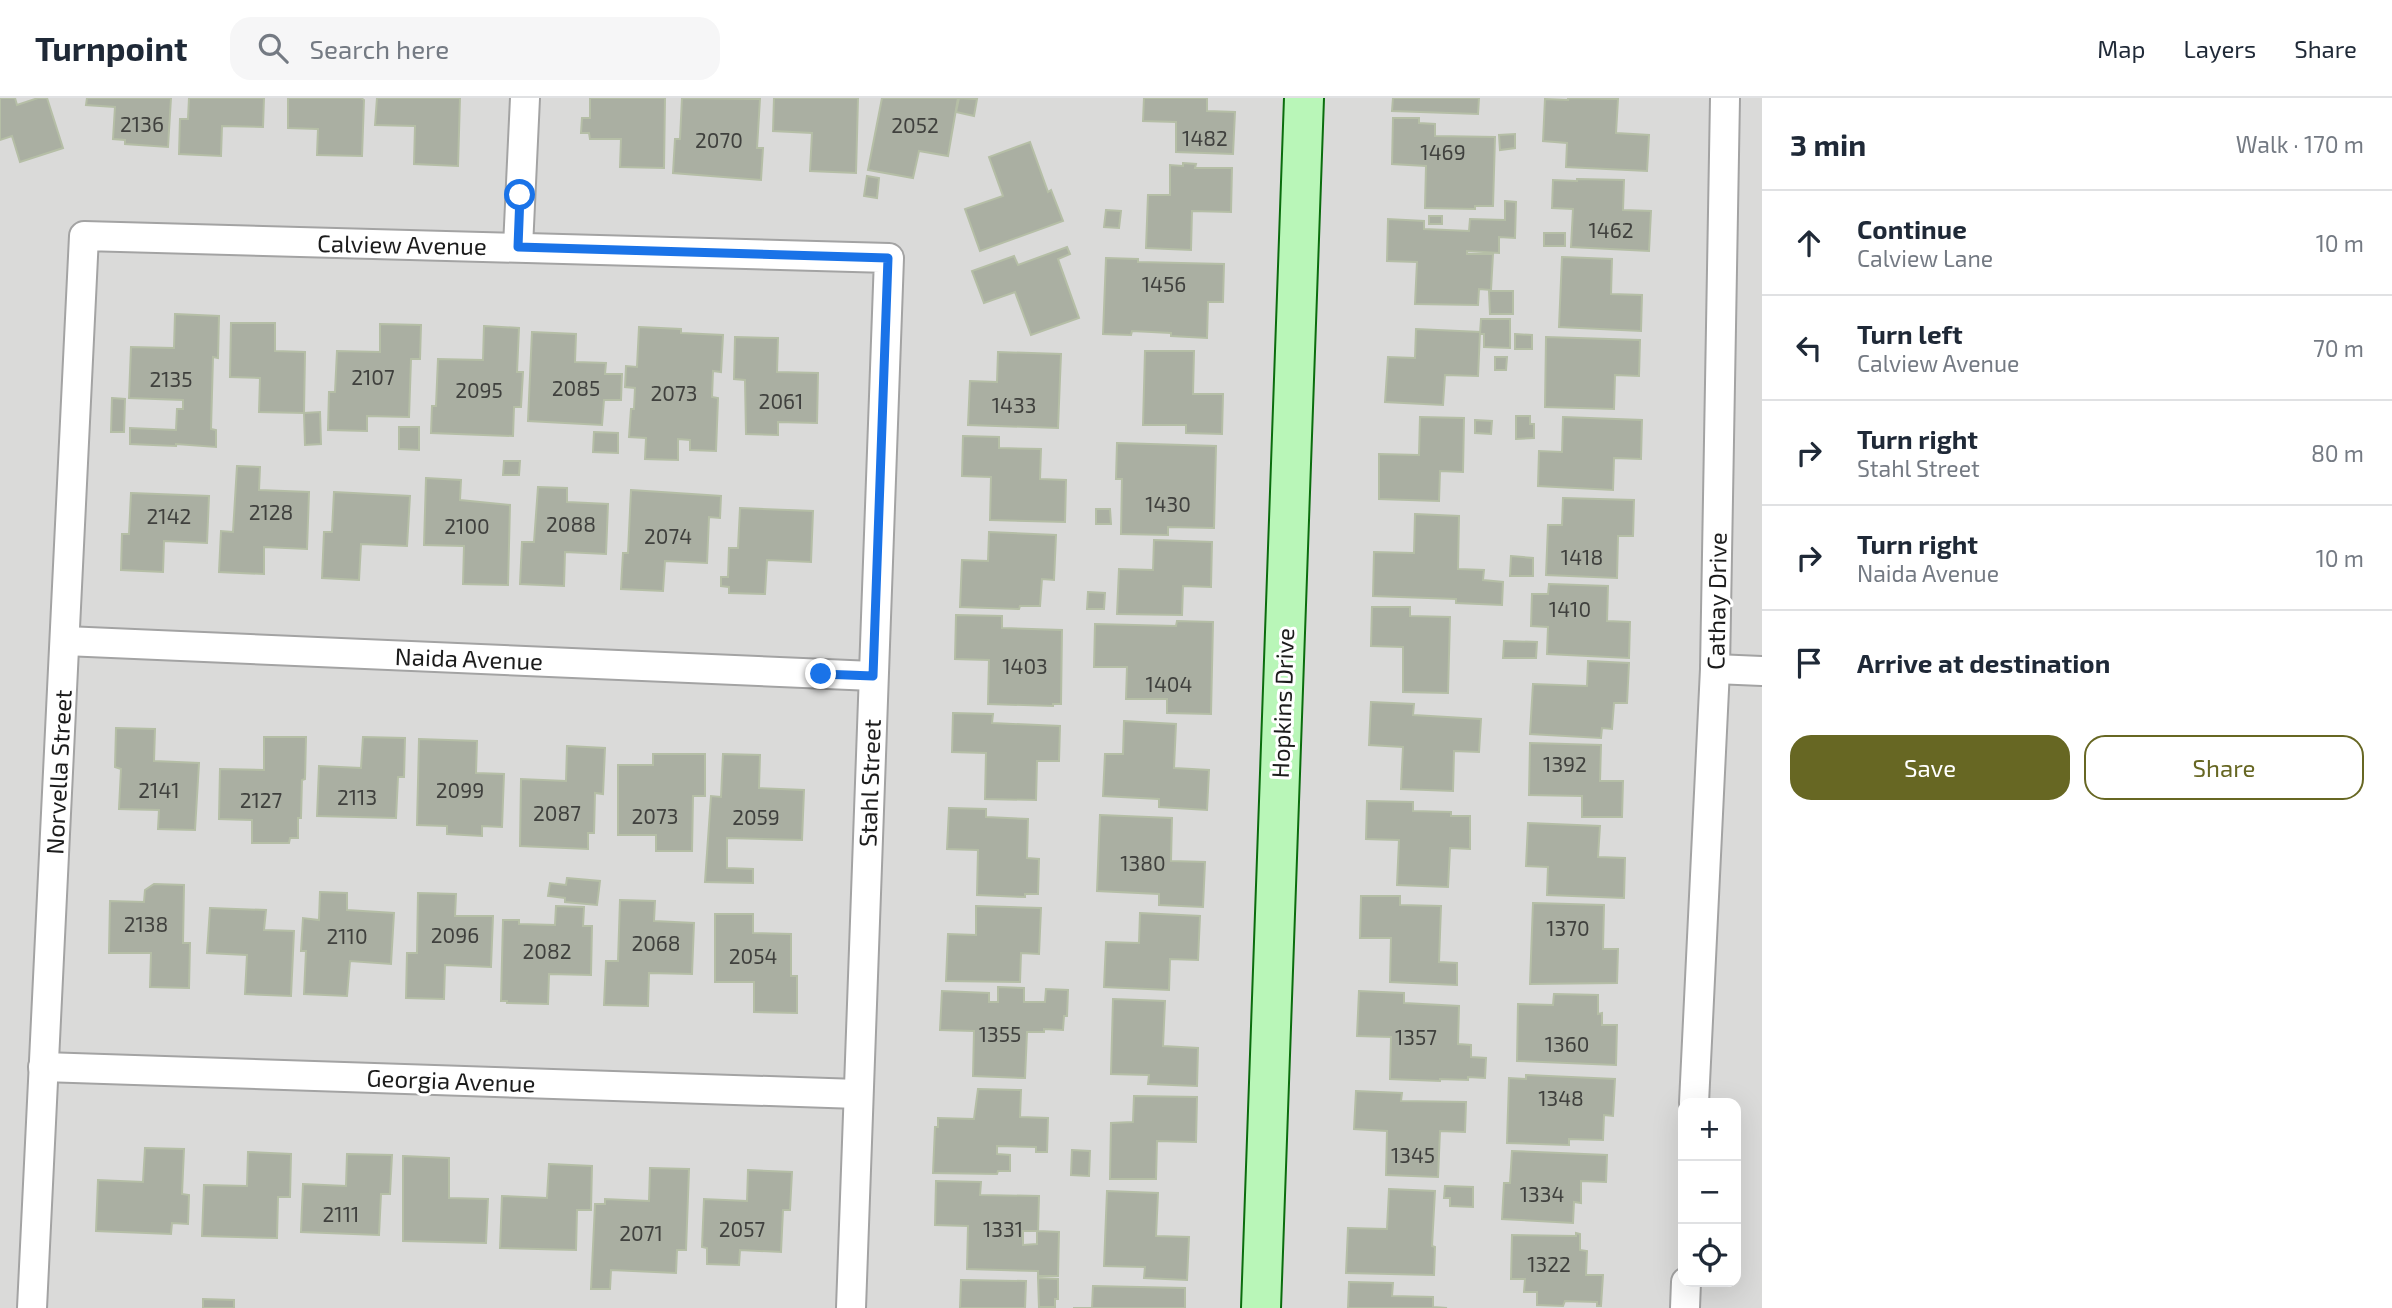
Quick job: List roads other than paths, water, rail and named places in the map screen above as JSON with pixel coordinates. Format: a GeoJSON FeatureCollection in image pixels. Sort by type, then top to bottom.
{"type":"FeatureCollection","features":[{"type":"Feature","properties":{"kind":"street"},"geometry":{"type":"LineString","coordinates":[[518,247],[525,98]]}},
{"type":"Feature","properties":{"kind":"street","name":"Hopkins Drive"},"geometry":{"type":"LineString","coordinates":[[1261,1308],[1304,98]]}},
{"type":"Feature","properties":{"kind":"street","name":"Cathay Drive"},"geometry":{"type":"LineString","coordinates":[[1694,1098],[1715,669],[1725,98]]}},
{"type":"Feature","properties":{"kind":"street","name":"Calview Avenue"},"geometry":{"type":"LineString","coordinates":[[84,236],[888,258]]}},
{"type":"Feature","properties":{"kind":"street","name":"Norvella Street"},"geometry":{"type":"LineString","coordinates":[[32,1308],[84,236]]}},
{"type":"Feature","properties":{"kind":"street","name":"Stahl Street"},"geometry":{"type":"LineString","coordinates":[[850,1308],[888,258]]}},
{"type":"Feature","properties":{"kind":"street","name":"Naida Avenue"},"geometry":{"type":"LineString","coordinates":[[65,641],[873,676]]}},
{"type":"Feature","properties":{"kind":"street"},"geometry":{"type":"LineString","coordinates":[[1715,669],[1762,671]]}},
{"type":"Feature","properties":{"kind":"street","name":"Georgia Avenue"},"geometry":{"type":"LineString","coordinates":[[43,1067],[858,1094]]}},
{"type":"Feature","properties":{"kind":"street"},"geometry":{"type":"LineString","coordinates":[[1685,1308],[1686,1287]]}}]}
